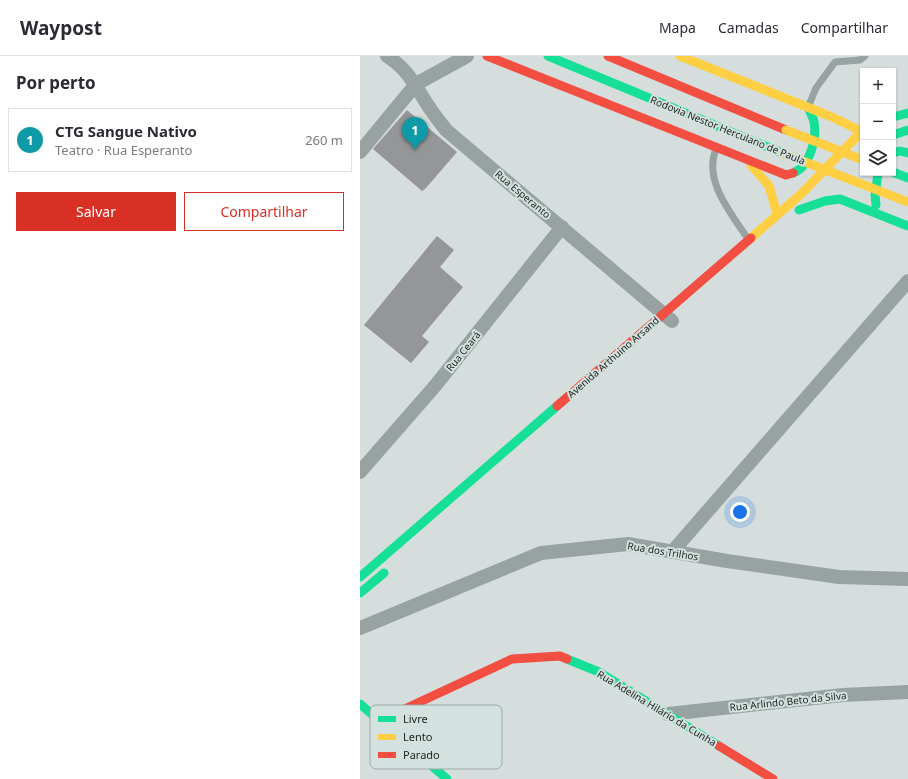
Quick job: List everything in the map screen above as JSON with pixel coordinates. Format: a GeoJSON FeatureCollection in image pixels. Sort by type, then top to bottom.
{"type":"FeatureCollection","features":[{"type":"Feature","properties":{"kind":"main road"},"geometry":{"type":"LineString","coordinates":[[487,56],[786,176],[804,167],[815,133],[814,122],[808,108]]}},
{"type":"Feature","properties":{"kind":"main road","name":"Rodovia Nestor Herculano de Paula"},"geometry":{"type":"LineString","coordinates":[[548,56],[782,153],[908,202]]}},
{"type":"Feature","properties":{"kind":"main road"},"geometry":{"type":"LineString","coordinates":[[608,56],[786,130],[860,159]]}},
{"type":"Feature","properties":{"kind":"main road"},"geometry":{"type":"LineString","coordinates":[[680,56],[860,129]]}},
{"type":"Feature","properties":{"kind":"main road"},"geometry":{"type":"LineString","coordinates":[[896,116],[908,112]]}},
{"type":"Feature","properties":{"kind":"main road"},"geometry":{"type":"LineString","coordinates":[[896,134],[908,130]]}},
{"type":"Feature","properties":{"kind":"main road","name":"Avenida Arthuino Arsand"},"geometry":{"type":"LineString","coordinates":[[360,576],[670,320],[748,239],[800,195],[860,132]]}},
{"type":"Feature","properties":{"kind":"main road"},"geometry":{"type":"LineString","coordinates":[[896,152],[908,152]]}},
{"type":"Feature","properties":{"kind":"main road"},"geometry":{"type":"LineString","coordinates":[[829,181],[860,155]]}},
{"type":"Feature","properties":{"kind":"main road"},"geometry":{"type":"LineString","coordinates":[[746,161],[768,182],[774,195],[777,214]]}},
{"type":"Feature","properties":{"kind":"main road"},"geometry":{"type":"LineString","coordinates":[[896,173],[908,178]]}},
{"type":"Feature","properties":{"kind":"main road"},"geometry":{"type":"LineString","coordinates":[[877,176],[874,195],[876,204],[886,216]]}},
{"type":"Feature","properties":{"kind":"main road"},"geometry":{"type":"LineString","coordinates":[[814,194],[796,212],[825,201],[840,199],[908,226]]}},
{"type":"Feature","properties":{"kind":"main road"},"geometry":{"type":"LineString","coordinates":[[360,593],[390,567]]}},
{"type":"Feature","properties":{"kind":"main road","name":"Rua Adelina Hilário da Cunha"},"geometry":{"type":"LineString","coordinates":[[413,705],[512,659],[560,656],[599,672],[773,779]]}},
{"type":"Feature","properties":{"kind":"main road"},"geometry":{"type":"LineString","coordinates":[[360,704],[370,712]]}},
{"type":"Feature","properties":{"kind":"main road"},"geometry":{"type":"LineString","coordinates":[[436,769],[447,779]]}},
{"type":"Feature","properties":{"kind":"street","name":"Rua Esperanto"},"geometry":{"type":"LineString","coordinates":[[387,56],[399,64],[416,84],[428,106],[446,130],[670,320]]}},
{"type":"Feature","properties":{"kind":"street"},"geometry":{"type":"LineString","coordinates":[[360,152],[416,84],[466,56]]}},
{"type":"Feature","properties":{"kind":"street","name":"Rua Ceará"},"geometry":{"type":"LineString","coordinates":[[360,472],[435,386],[562,227]]}},
{"type":"Feature","properties":{"kind":"street"},"geometry":{"type":"LineString","coordinates":[[672,552],[908,281]]}},
{"type":"Feature","properties":{"kind":"street","name":"Rua dos Trilhos"},"geometry":{"type":"LineString","coordinates":[[360,628],[541,553],[628,544],[839,577],[908,580]]}},
{"type":"Feature","properties":{"kind":"street","name":"Rua Arlindo Beto da Silva"},"geometry":{"type":"LineString","coordinates":[[668,714],[843,695],[908,692]]}},
{"type":"Feature","properties":{"kind":"lane"},"geometry":{"type":"LineString","coordinates":[[808,108],[816,88],[835,62],[860,60],[865,56]]}},
{"type":"Feature","properties":{"kind":"lane"},"geometry":{"type":"LineString","coordinates":[[716,149],[712,158],[712,168],[715,181],[728,208],[748,239]]}},
{"type":"Feature","properties":{"kind":"building"},"geometry":{"type":"Polygon","coordinates":[[[407,110],[457,152],[422,191],[373,149],[407,110]]]}},
{"type":"Feature","properties":{"kind":"building"},"geometry":{"type":"Polygon","coordinates":[[[437,236],[454,250],[440,267],[463,287],[422,336],[429,342],[411,363],[364,325],[437,236]]]}},
{"type":"Feature","properties":{"kind":"traffic: fast"},"geometry":{"type":"LineString","coordinates":[[548,56],[782,153]]}},
{"type":"Feature","properties":{"kind":"traffic: fast"},"geometry":{"type":"LineString","coordinates":[[793,173],[804,165],[813,144],[815,129],[808,107]]}},
{"type":"Feature","properties":{"kind":"traffic: fast"},"geometry":{"type":"LineString","coordinates":[[896,116],[908,113]]}},
{"type":"Feature","properties":{"kind":"traffic: fast"},"geometry":{"type":"LineString","coordinates":[[896,134],[908,130]]}},
{"type":"Feature","properties":{"kind":"traffic: fast"},"geometry":{"type":"LineString","coordinates":[[896,152],[900,151],[908,153]]}},
{"type":"Feature","properties":{"kind":"traffic: fast"},"geometry":{"type":"LineString","coordinates":[[896,173],[908,178]]}},
{"type":"Feature","properties":{"kind":"traffic: fast"},"geometry":{"type":"LineString","coordinates":[[876,205],[875,195],[878,176]]}},
{"type":"Feature","properties":{"kind":"traffic: fast"},"geometry":{"type":"LineString","coordinates":[[799,210],[825,201],[840,199],[908,226]]}},
{"type":"Feature","properties":{"kind":"traffic: fast"},"geometry":{"type":"LineString","coordinates":[[360,577],[557,406]]}},
{"type":"Feature","properties":{"kind":"traffic: fast"},"geometry":{"type":"LineString","coordinates":[[360,593],[384,573]]}},
{"type":"Feature","properties":{"kind":"traffic: fast"},"geometry":{"type":"LineString","coordinates":[[567,659],[599,672],[719,746]]}},
{"type":"Feature","properties":{"kind":"traffic: fast"},"geometry":{"type":"LineString","coordinates":[[360,704],[370,713]]}},
{"type":"Feature","properties":{"kind":"traffic: fast"},"geometry":{"type":"LineString","coordinates":[[435,769],[447,779]]}},
{"type":"Feature","properties":{"kind":"traffic: slow"},"geometry":{"type":"LineString","coordinates":[[680,56],[832,117],[860,131]]}},
{"type":"Feature","properties":{"kind":"traffic: slow"},"geometry":{"type":"LineString","coordinates":[[786,130],[860,159]]}},
{"type":"Feature","properties":{"kind":"traffic: slow"},"geometry":{"type":"LineString","coordinates":[[751,238],[800,195],[860,133]]}},
{"type":"Feature","properties":{"kind":"traffic: slow"},"geometry":{"type":"LineString","coordinates":[[782,153],[908,202]]}},
{"type":"Feature","properties":{"kind":"traffic: slow"},"geometry":{"type":"LineString","coordinates":[[751,165],[769,186],[777,214]]}},
{"type":"Feature","properties":{"kind":"traffic: jam"},"geometry":{"type":"LineString","coordinates":[[487,56],[786,175],[793,173]]}},
{"type":"Feature","properties":{"kind":"traffic: jam"},"geometry":{"type":"LineString","coordinates":[[608,56],[786,130]]}},
{"type":"Feature","properties":{"kind":"traffic: jam"},"geometry":{"type":"LineString","coordinates":[[557,406],[751,238]]}},
{"type":"Feature","properties":{"kind":"traffic: jam"},"geometry":{"type":"LineString","coordinates":[[413,705],[512,659],[560,656],[567,659]]}},
{"type":"Feature","properties":{"kind":"traffic: jam"},"geometry":{"type":"LineString","coordinates":[[719,746],[773,779]]}},
{"type":"Feature","properties":{"kind":"place","name":"CTG Sangue Nativo"},"geometry":{"type":"Point","coordinates":[415,150]}}]}
